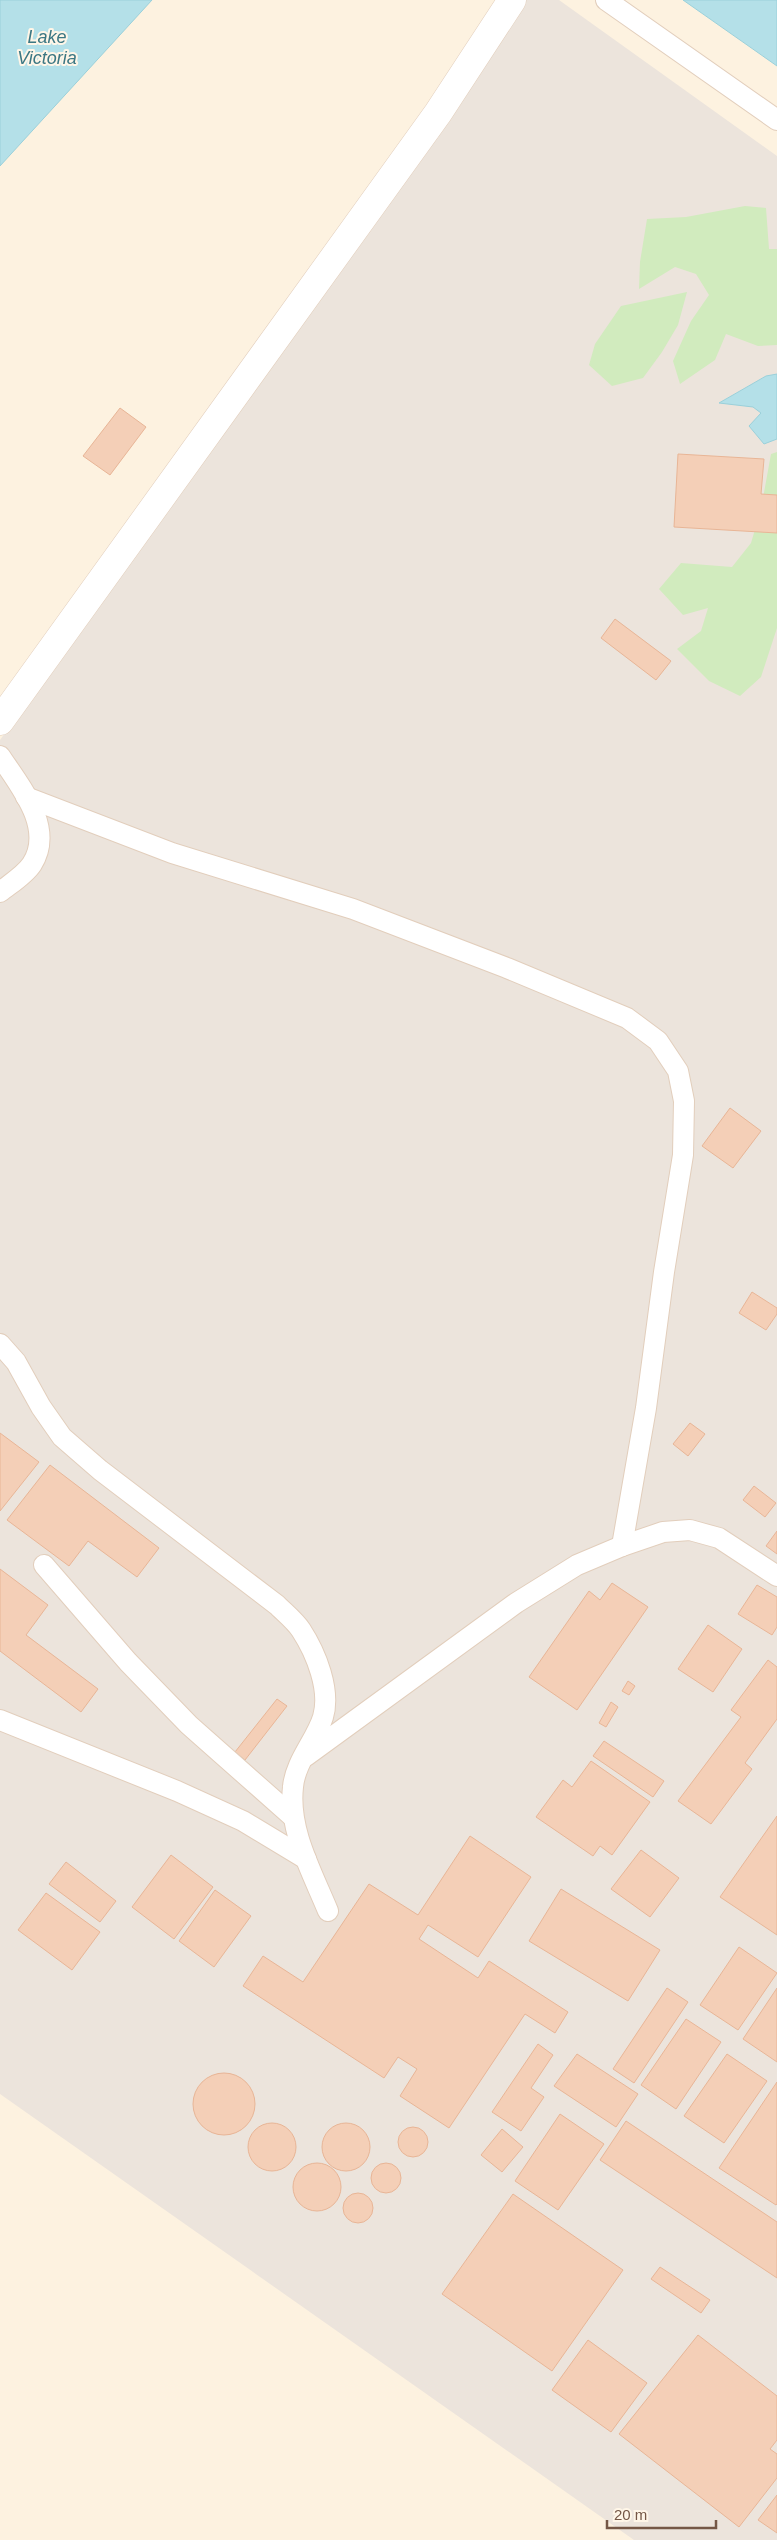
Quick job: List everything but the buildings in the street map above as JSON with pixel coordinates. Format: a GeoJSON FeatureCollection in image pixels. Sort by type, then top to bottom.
{"type":"FeatureCollection","features":[{"type":"Feature","properties":{"kind":"street"},"geometry":{"type":"LineString","coordinates":[[0,721],[438,113],[512,0]]}},
{"type":"Feature","properties":{"kind":"lane"},"geometry":{"type":"LineString","coordinates":[[606,0],[777,120]]}},
{"type":"Feature","properties":{"kind":"lane"},"geometry":{"type":"LineString","coordinates":[[0,756],[26,798],[39,826],[40,844],[31,865],[0,892]]}},
{"type":"Feature","properties":{"kind":"lane"},"geometry":{"type":"LineString","coordinates":[[26,798],[172,853],[353,909],[508,968],[627,1018],[658,1041],[678,1071],[684,1101],[683,1155],[664,1272],[646,1408],[622,1546]]}},
{"type":"Feature","properties":{"kind":"lane"},"geometry":{"type":"LineString","coordinates":[[0,1344],[16,1362],[41,1407],[62,1436],[100,1470],[277,1605],[301,1630],[314,1656],[325,1688],[323,1716],[293,1786],[293,1817],[306,1859],[328,1911]]}},
{"type":"Feature","properties":{"kind":"lane"},"geometry":{"type":"LineString","coordinates":[[304,1757],[516,1604],[577,1565],[622,1546],[663,1532],[690,1530],[719,1538],[777,1576]]}},
{"type":"Feature","properties":{"kind":"lane"},"geometry":{"type":"LineString","coordinates":[[44,1565],[128,1662],[189,1726],[293,1817]]}},
{"type":"Feature","properties":{"kind":"lane"},"geometry":{"type":"LineString","coordinates":[[0,1720],[242,1821],[306,1859]]}},
{"type":"Feature","properties":{"kind":"shaded area"},"geometry":{"type":"Polygon","coordinates":[[[522,0],[559,0],[777,156],[777,2540],[634,2540],[0,2094],[0,740],[522,0]]]}},
{"type":"Feature","properties":{"kind":"green space"},"geometry":{"type":"Polygon","coordinates":[[[745,206],[766,208],[769,249],[777,249],[777,345],[758,346],[726,334],[715,360],[680,384],[673,361],[691,321],[709,295],[696,274],[675,267],[639,289],[640,262],[647,219],[686,217],[745,206]]]}},
{"type":"Feature","properties":{"kind":"green space"},"geometry":{"type":"Polygon","coordinates":[[[687,292],[678,325],[662,352],[643,378],[612,386],[589,365],[595,344],[621,306],[687,292]]]}},
{"type":"Feature","properties":{"kind":"green space"},"geometry":{"type":"Polygon","coordinates":[[[777,452],[777,628],[761,677],[740,696],[709,681],[677,649],[701,631],[708,608],[683,615],[659,589],[681,563],[732,567],[751,543],[761,509],[771,454],[777,452]]]}},
{"type":"Feature","properties":{"kind":"water","name":"Lake Victoria"},"geometry":{"type":"Polygon","coordinates":[[[0,0],[152,0],[0,166],[0,0]]]}},
{"type":"Feature","properties":{"kind":"water"},"geometry":{"type":"Polygon","coordinates":[[[683,0],[777,0],[777,66],[683,0]]]}},
{"type":"Feature","properties":{"kind":"water"},"geometry":{"type":"Polygon","coordinates":[[[777,374],[777,439],[764,444],[749,426],[761,413],[753,407],[719,403],[766,376],[777,374]]]}}]}
